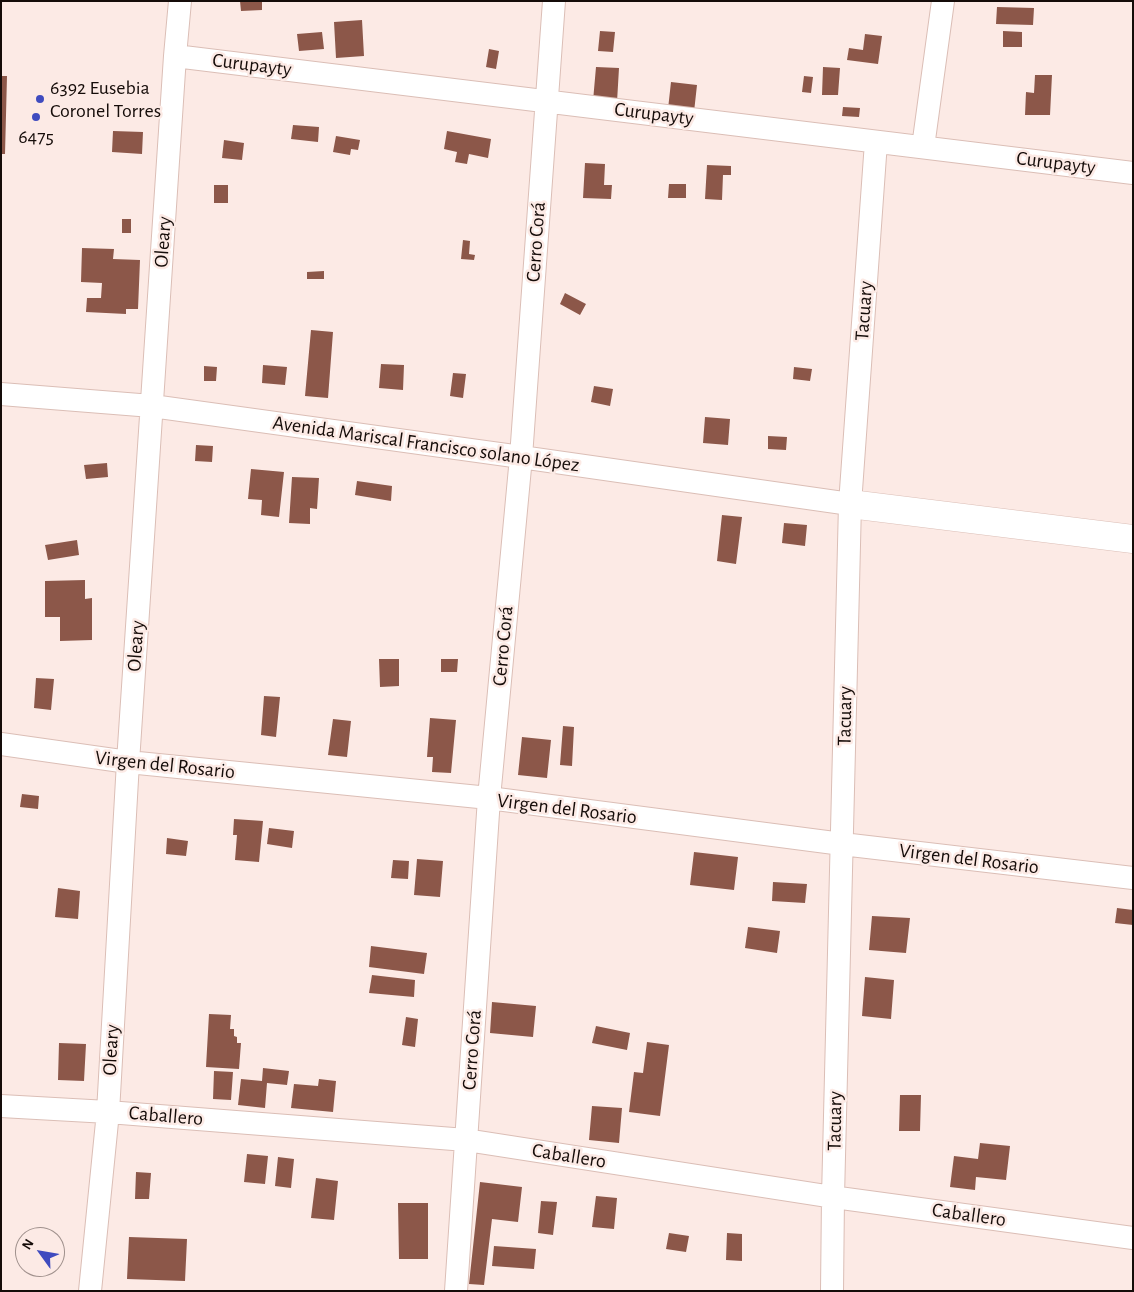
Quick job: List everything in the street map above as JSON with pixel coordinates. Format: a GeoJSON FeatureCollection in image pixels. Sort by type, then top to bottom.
{"type":"FeatureCollection","features":[{"type":"Feature","properties":{"kind":"street","name":"Oleary"},"geometry":{"type":"LineString","coordinates":[[90,1291],[108,1112],[128,762],[174,56],[180,1]]}},
{"type":"Feature","properties":{"kind":"street","name":"Cerro Corá"},"geometry":{"type":"LineString","coordinates":[[456,1291],[489,798],[521,457],[554,1]]}},
{"type":"Feature","properties":{"kind":"street"},"geometry":{"type":"LineString","coordinates":[[923,147],[943,1]]}},
{"type":"Feature","properties":{"kind":"street","name":"Curupayty"},"geometry":{"type":"LineString","coordinates":[[174,56],[1133,173]]}},
{"type":"Feature","properties":{"kind":"street","name":"Tacuary"},"geometry":{"type":"LineString","coordinates":[[832,1291],[850,504],[876,142]]}},
{"type":"Feature","properties":{"kind":"street","name":"Avenida Mariscal Francisco solano López"},"geometry":{"type":"LineString","coordinates":[[1,394],[152,406],[850,504]]}},
{"type":"Feature","properties":{"kind":"street"},"geometry":{"type":"LineString","coordinates":[[850,504],[1133,539]]}},
{"type":"Feature","properties":{"kind":"street","name":"Virgen del Rosario"},"geometry":{"type":"LineString","coordinates":[[1,744],[128,762],[489,798],[842,844],[1133,878]]}},
{"type":"Feature","properties":{"kind":"street","name":"Caballero"},"geometry":{"type":"LineString","coordinates":[[1,1106],[108,1112],[466,1140],[833,1197],[1133,1238]]}},
{"type":"Feature","properties":{"kind":"building"},"geometry":{"type":"Polygon","coordinates":[[[240,1],[262,1],[262,10],[241,11],[240,1]]]}},
{"type":"Feature","properties":{"kind":"building"},"geometry":{"type":"Polygon","coordinates":[[[997,7],[1034,8],[1033,25],[996,24],[997,7]]]}},
{"type":"Feature","properties":{"kind":"building"},"geometry":{"type":"Polygon","coordinates":[[[362,20],[364,56],[336,58],[334,22],[362,20]]]}},
{"type":"Feature","properties":{"kind":"building"},"geometry":{"type":"Polygon","coordinates":[[[600,31],[615,32],[613,52],[598,51],[600,31]]]}},
{"type":"Feature","properties":{"kind":"building"},"geometry":{"type":"Polygon","coordinates":[[[1003,31],[1022,32],[1022,47],[1003,47],[1003,31]]]}},
{"type":"Feature","properties":{"kind":"building"},"geometry":{"type":"Polygon","coordinates":[[[322,32],[324,49],[299,51],[297,34],[322,32]]]}},
{"type":"Feature","properties":{"kind":"building"},"geometry":{"type":"Polygon","coordinates":[[[865,34],[882,36],[878,64],[847,60],[849,48],[863,50],[865,34]]]}},
{"type":"Feature","properties":{"kind":"building"},"geometry":{"type":"Polygon","coordinates":[[[489,49],[499,51],[496,69],[486,67],[489,49]]]}},
{"type":"Feature","properties":{"kind":"building"},"geometry":{"type":"Polygon","coordinates":[[[596,67],[619,68],[617,102],[593,101],[596,67]]]}},
{"type":"Feature","properties":{"kind":"building"},"geometry":{"type":"Polygon","coordinates":[[[823,67],[840,68],[838,95],[822,95],[823,67]]]}},
{"type":"Feature","properties":{"kind":"building"},"geometry":{"type":"Polygon","coordinates":[[[1035,75],[1052,75],[1050,115],[1025,115],[1026,92],[1034,93],[1035,75]]]}},
{"type":"Feature","properties":{"kind":"building"},"geometry":{"type":"Polygon","coordinates":[[[1,76],[7,76],[5,154],[1,154],[1,76]]]}},
{"type":"Feature","properties":{"kind":"building"},"geometry":{"type":"Polygon","coordinates":[[[804,76],[813,77],[811,93],[802,92],[804,76]]]}},
{"type":"Feature","properties":{"kind":"building"},"geometry":{"type":"Polygon","coordinates":[[[671,82],[697,85],[694,112],[668,109],[671,82]]]}},
{"type":"Feature","properties":{"kind":"building"},"geometry":{"type":"Polygon","coordinates":[[[843,107],[860,108],[859,117],[842,116],[843,107]]]}},
{"type":"Feature","properties":{"kind":"building"},"geometry":{"type":"Polygon","coordinates":[[[293,125],[319,127],[318,142],[291,139],[293,125]]]}},
{"type":"Feature","properties":{"kind":"building"},"geometry":{"type":"Polygon","coordinates":[[[113,131],[143,132],[142,154],[112,152],[113,131]]]}},
{"type":"Feature","properties":{"kind":"building"},"geometry":{"type":"Polygon","coordinates":[[[447,131],[491,139],[488,158],[469,154],[467,164],[455,162],[457,152],[444,149],[447,131]]]}},
{"type":"Feature","properties":{"kind":"building"},"geometry":{"type":"Polygon","coordinates":[[[336,136],[360,140],[358,150],[351,149],[350,155],[333,152],[336,136]]]}},
{"type":"Feature","properties":{"kind":"building"},"geometry":{"type":"Polygon","coordinates":[[[224,140],[244,143],[242,160],[222,158],[224,140]]]}},
{"type":"Feature","properties":{"kind":"building"},"geometry":{"type":"Polygon","coordinates":[[[585,163],[605,164],[604,185],[612,185],[611,199],[583,198],[585,163]]]}},
{"type":"Feature","properties":{"kind":"building"},"geometry":{"type":"Polygon","coordinates":[[[707,165],[731,166],[731,175],[723,175],[722,200],[705,199],[707,165]]]}},
{"type":"Feature","properties":{"kind":"building"},"geometry":{"type":"Polygon","coordinates":[[[669,184],[686,184],[686,198],[668,198],[669,184]]]}},
{"type":"Feature","properties":{"kind":"building"},"geometry":{"type":"Polygon","coordinates":[[[214,185],[228,185],[228,203],[214,203],[214,185]]]}},
{"type":"Feature","properties":{"kind":"building"},"geometry":{"type":"Polygon","coordinates":[[[122,219],[131,219],[131,233],[122,233],[122,219]]]}},
{"type":"Feature","properties":{"kind":"building"},"geometry":{"type":"Polygon","coordinates":[[[463,240],[470,241],[469,254],[475,255],[474,260],[461,259],[463,240]]]}},
{"type":"Feature","properties":{"kind":"building"},"geometry":{"type":"Polygon","coordinates":[[[82,248],[114,249],[113,259],[140,260],[138,309],[126,309],[126,314],[86,312],[87,298],[101,298],[102,283],[81,282],[82,248]]]}},
{"type":"Feature","properties":{"kind":"building"},"geometry":{"type":"Polygon","coordinates":[[[324,271],[324,279],[307,279],[307,272],[324,271]]]}},
{"type":"Feature","properties":{"kind":"building"},"geometry":{"type":"Polygon","coordinates":[[[565,293],[586,304],[580,315],[560,304],[565,293]]]}},
{"type":"Feature","properties":{"kind":"building"},"geometry":{"type":"Polygon","coordinates":[[[311,330],[333,332],[328,398],[305,396],[311,330]]]}},
{"type":"Feature","properties":{"kind":"building"},"geometry":{"type":"Polygon","coordinates":[[[381,364],[404,365],[403,390],[379,388],[381,364]]]}},
{"type":"Feature","properties":{"kind":"building"},"geometry":{"type":"Polygon","coordinates":[[[263,365],[287,367],[285,385],[262,383],[263,365]]]}},
{"type":"Feature","properties":{"kind":"building"},"geometry":{"type":"Polygon","coordinates":[[[204,366],[217,367],[216,381],[204,381],[204,366]]]}},
{"type":"Feature","properties":{"kind":"building"},"geometry":{"type":"Polygon","coordinates":[[[794,367],[812,369],[810,381],[793,379],[794,367]]]}},
{"type":"Feature","properties":{"kind":"building"},"geometry":{"type":"Polygon","coordinates":[[[453,373],[466,374],[463,398],[450,396],[453,373]]]}},
{"type":"Feature","properties":{"kind":"building"},"geometry":{"type":"Polygon","coordinates":[[[594,386],[613,389],[610,406],[591,402],[594,386]]]}},
{"type":"Feature","properties":{"kind":"building"},"geometry":{"type":"Polygon","coordinates":[[[705,417],[730,419],[728,445],[703,443],[705,417]]]}},
{"type":"Feature","properties":{"kind":"building"},"geometry":{"type":"Polygon","coordinates":[[[768,436],[787,437],[786,450],[768,449],[768,436]]]}},
{"type":"Feature","properties":{"kind":"building"},"geometry":{"type":"Polygon","coordinates":[[[196,445],[213,446],[212,462],[195,461],[196,445]]]}},
{"type":"Feature","properties":{"kind":"building"},"geometry":{"type":"Polygon","coordinates":[[[107,463],[108,477],[86,479],[84,465],[107,463]]]}},
{"type":"Feature","properties":{"kind":"building"},"geometry":{"type":"Polygon","coordinates":[[[251,469],[284,472],[279,517],[261,515],[262,500],[248,499],[251,469]]]}},
{"type":"Feature","properties":{"kind":"building"},"geometry":{"type":"Polygon","coordinates":[[[292,477],[319,478],[317,509],[310,508],[310,524],[289,523],[292,477]]]}},
{"type":"Feature","properties":{"kind":"building"},"geometry":{"type":"Polygon","coordinates":[[[357,481],[392,486],[391,501],[355,495],[357,481]]]}},
{"type":"Feature","properties":{"kind":"building"},"geometry":{"type":"Polygon","coordinates":[[[722,515],[742,517],[736,564],[717,561],[722,515]]]}},
{"type":"Feature","properties":{"kind":"building"},"geometry":{"type":"Polygon","coordinates":[[[784,523],[807,525],[805,546],[782,543],[784,523]]]}},
{"type":"Feature","properties":{"kind":"building"},"geometry":{"type":"Polygon","coordinates":[[[77,540],[79,555],[48,560],[45,545],[77,540]]]}},
{"type":"Feature","properties":{"kind":"building"},"geometry":{"type":"Polygon","coordinates":[[[85,580],[85,599],[92,598],[92,640],[60,641],[60,617],[45,617],[45,581],[85,580]]]}},
{"type":"Feature","properties":{"kind":"building"},"geometry":{"type":"Polygon","coordinates":[[[379,659],[399,659],[399,686],[380,687],[379,659]]]}},
{"type":"Feature","properties":{"kind":"building"},"geometry":{"type":"Polygon","coordinates":[[[441,659],[458,659],[457,672],[441,672],[441,659]]]}},
{"type":"Feature","properties":{"kind":"building"},"geometry":{"type":"Polygon","coordinates":[[[36,678],[54,679],[51,710],[34,708],[36,678]]]}},
{"type":"Feature","properties":{"kind":"building"},"geometry":{"type":"Polygon","coordinates":[[[264,696],[280,697],[276,737],[261,735],[264,696]]]}},
{"type":"Feature","properties":{"kind":"building"},"geometry":{"type":"Polygon","coordinates":[[[430,718],[456,720],[451,773],[432,772],[433,757],[427,757],[430,718]]]}},
{"type":"Feature","properties":{"kind":"building"},"geometry":{"type":"Polygon","coordinates":[[[333,719],[351,721],[347,757],[328,755],[333,719]]]}},
{"type":"Feature","properties":{"kind":"building"},"geometry":{"type":"Polygon","coordinates":[[[563,726],[574,727],[572,766],[560,765],[563,726]]]}},
{"type":"Feature","properties":{"kind":"building"},"geometry":{"type":"Polygon","coordinates":[[[522,737],[551,740],[547,778],[518,775],[522,737]]]}},
{"type":"Feature","properties":{"kind":"building"},"geometry":{"type":"Polygon","coordinates":[[[22,794],[39,796],[38,809],[20,807],[22,794]]]}},
{"type":"Feature","properties":{"kind":"building"},"geometry":{"type":"Polygon","coordinates":[[[234,819],[263,821],[259,862],[235,860],[237,835],[233,835],[234,819]]]}},
{"type":"Feature","properties":{"kind":"building"},"geometry":{"type":"Polygon","coordinates":[[[269,828],[294,831],[292,848],[267,844],[269,828]]]}},
{"type":"Feature","properties":{"kind":"building"},"geometry":{"type":"Polygon","coordinates":[[[167,838],[188,841],[186,856],[166,854],[167,838]]]}},
{"type":"Feature","properties":{"kind":"building"},"geometry":{"type":"Polygon","coordinates":[[[694,852],[738,857],[734,890],[690,885],[694,852]]]}},
{"type":"Feature","properties":{"kind":"building"},"geometry":{"type":"Polygon","coordinates":[[[417,859],[443,861],[440,897],[414,895],[417,859]]]}},
{"type":"Feature","properties":{"kind":"building"},"geometry":{"type":"Polygon","coordinates":[[[393,860],[409,861],[408,879],[391,878],[393,860]]]}},
{"type":"Feature","properties":{"kind":"building"},"geometry":{"type":"Polygon","coordinates":[[[773,882],[807,884],[805,903],[772,901],[773,882]]]}},
{"type":"Feature","properties":{"kind":"building"},"geometry":{"type":"Polygon","coordinates":[[[58,888],[80,891],[78,919],[55,917],[58,888]]]}},
{"type":"Feature","properties":{"kind":"building"},"geometry":{"type":"Polygon","coordinates":[[[1117,908],[1133,910],[1133,925],[1115,923],[1117,908]]]}},
{"type":"Feature","properties":{"kind":"building"},"geometry":{"type":"Polygon","coordinates":[[[872,916],[910,918],[906,953],[869,950],[872,916]]]}},
{"type":"Feature","properties":{"kind":"building"},"geometry":{"type":"Polygon","coordinates":[[[748,927],[780,931],[777,953],[745,948],[748,927]]]}},
{"type":"Feature","properties":{"kind":"building"},"geometry":{"type":"Polygon","coordinates":[[[371,946],[427,953],[424,974],[369,967],[371,946]]]}},
{"type":"Feature","properties":{"kind":"building"},"geometry":{"type":"Polygon","coordinates":[[[372,975],[415,980],[414,997],[369,993],[372,975]]]}},
{"type":"Feature","properties":{"kind":"building"},"geometry":{"type":"Polygon","coordinates":[[[865,977],[894,980],[891,1019],[862,1016],[865,977]]]}},
{"type":"Feature","properties":{"kind":"building"},"geometry":{"type":"Polygon","coordinates":[[[492,1002],[536,1006],[533,1037],[490,1033],[492,1002]]]}},
{"type":"Feature","properties":{"kind":"building"},"geometry":{"type":"Polygon","coordinates":[[[209,1014],[231,1015],[230,1029],[234,1029],[237,1043],[241,1043],[239,1069],[206,1067],[209,1014]]]}},
{"type":"Feature","properties":{"kind":"building"},"geometry":{"type":"Polygon","coordinates":[[[406,1017],[418,1019],[415,1047],[402,1045],[406,1017]]]}},
{"type":"Feature","properties":{"kind":"building"},"geometry":{"type":"Polygon","coordinates":[[[596,1026],[630,1033],[627,1050],[592,1043],[596,1026]]]}},
{"type":"Feature","properties":{"kind":"building"},"geometry":{"type":"Polygon","coordinates":[[[647,1042],[669,1045],[660,1116],[629,1112],[634,1072],[643,1073],[647,1042]]]}},
{"type":"Feature","properties":{"kind":"building"},"geometry":{"type":"Polygon","coordinates":[[[59,1043],[86,1044],[84,1081],[58,1080],[59,1043]]]}},
{"type":"Feature","properties":{"kind":"building"},"geometry":{"type":"Polygon","coordinates":[[[263,1068],[289,1071],[287,1085],[267,1083],[265,1108],[238,1105],[241,1079],[262,1081],[263,1068]]]}},
{"type":"Feature","properties":{"kind":"building"},"geometry":{"type":"Polygon","coordinates":[[[214,1071],[233,1072],[231,1100],[213,1099],[214,1071]]]}},
{"type":"Feature","properties":{"kind":"building"},"geometry":{"type":"Polygon","coordinates":[[[319,1079],[336,1081],[333,1112],[291,1108],[294,1084],[318,1086],[319,1079]]]}},
{"type":"Feature","properties":{"kind":"building"},"geometry":{"type":"Polygon","coordinates":[[[900,1095],[921,1095],[920,1131],[899,1131],[900,1095]]]}},
{"type":"Feature","properties":{"kind":"building"},"geometry":{"type":"Polygon","coordinates":[[[592,1106],[622,1108],[619,1143],[589,1140],[592,1106]]]}},
{"type":"Feature","properties":{"kind":"building"},"geometry":{"type":"Polygon","coordinates":[[[980,1143],[1010,1146],[1006,1180],[976,1177],[975,1190],[950,1187],[954,1156],[978,1159],[980,1143]]]}},
{"type":"Feature","properties":{"kind":"building"},"geometry":{"type":"Polygon","coordinates":[[[247,1154],[268,1156],[265,1184],[244,1182],[247,1154]]]}},
{"type":"Feature","properties":{"kind":"building"},"geometry":{"type":"Polygon","coordinates":[[[278,1157],[294,1159],[291,1188],[275,1186],[278,1157]]]}},
{"type":"Feature","properties":{"kind":"building"},"geometry":{"type":"Polygon","coordinates":[[[136,1172],[151,1173],[149,1199],[135,1199],[136,1172]]]}},
{"type":"Feature","properties":{"kind":"building"},"geometry":{"type":"Polygon","coordinates":[[[316,1178],[338,1181],[334,1220],[311,1218],[316,1178]]]}},
{"type":"Feature","properties":{"kind":"building"},"geometry":{"type":"Polygon","coordinates":[[[480,1182],[522,1187],[518,1222],[492,1219],[484,1285],[469,1284],[480,1182]]]}},
{"type":"Feature","properties":{"kind":"building"},"geometry":{"type":"Polygon","coordinates":[[[596,1196],[617,1198],[614,1229],[592,1227],[596,1196]]]}},
{"type":"Feature","properties":{"kind":"building"},"geometry":{"type":"Polygon","coordinates":[[[541,1201],[557,1202],[553,1235],[538,1233],[541,1201]]]}},
{"type":"Feature","properties":{"kind":"building"},"geometry":{"type":"Polygon","coordinates":[[[398,1203],[428,1203],[428,1259],[399,1259],[398,1203]]]}},
{"type":"Feature","properties":{"kind":"building"},"geometry":{"type":"Polygon","coordinates":[[[669,1233],[689,1236],[686,1252],[666,1249],[669,1233]]]}},
{"type":"Feature","properties":{"kind":"building"},"geometry":{"type":"Polygon","coordinates":[[[727,1233],[742,1234],[742,1261],[726,1260],[727,1233]]]}},
{"type":"Feature","properties":{"kind":"building"},"geometry":{"type":"Polygon","coordinates":[[[129,1237],[187,1239],[185,1281],[127,1279],[129,1237]]]}},
{"type":"Feature","properties":{"kind":"building"},"geometry":{"type":"Polygon","coordinates":[[[494,1246],[536,1249],[534,1269],[492,1266],[494,1246]]]}},
{"type":"Feature","properties":{"kind":"place","name":"6392 Eusebia Coronel Torres"},"geometry":{"type":"Point","coordinates":[40,99]}},
{"type":"Feature","properties":{"kind":"place","name":"6475"},"geometry":{"type":"Point","coordinates":[36,117]}}]}
